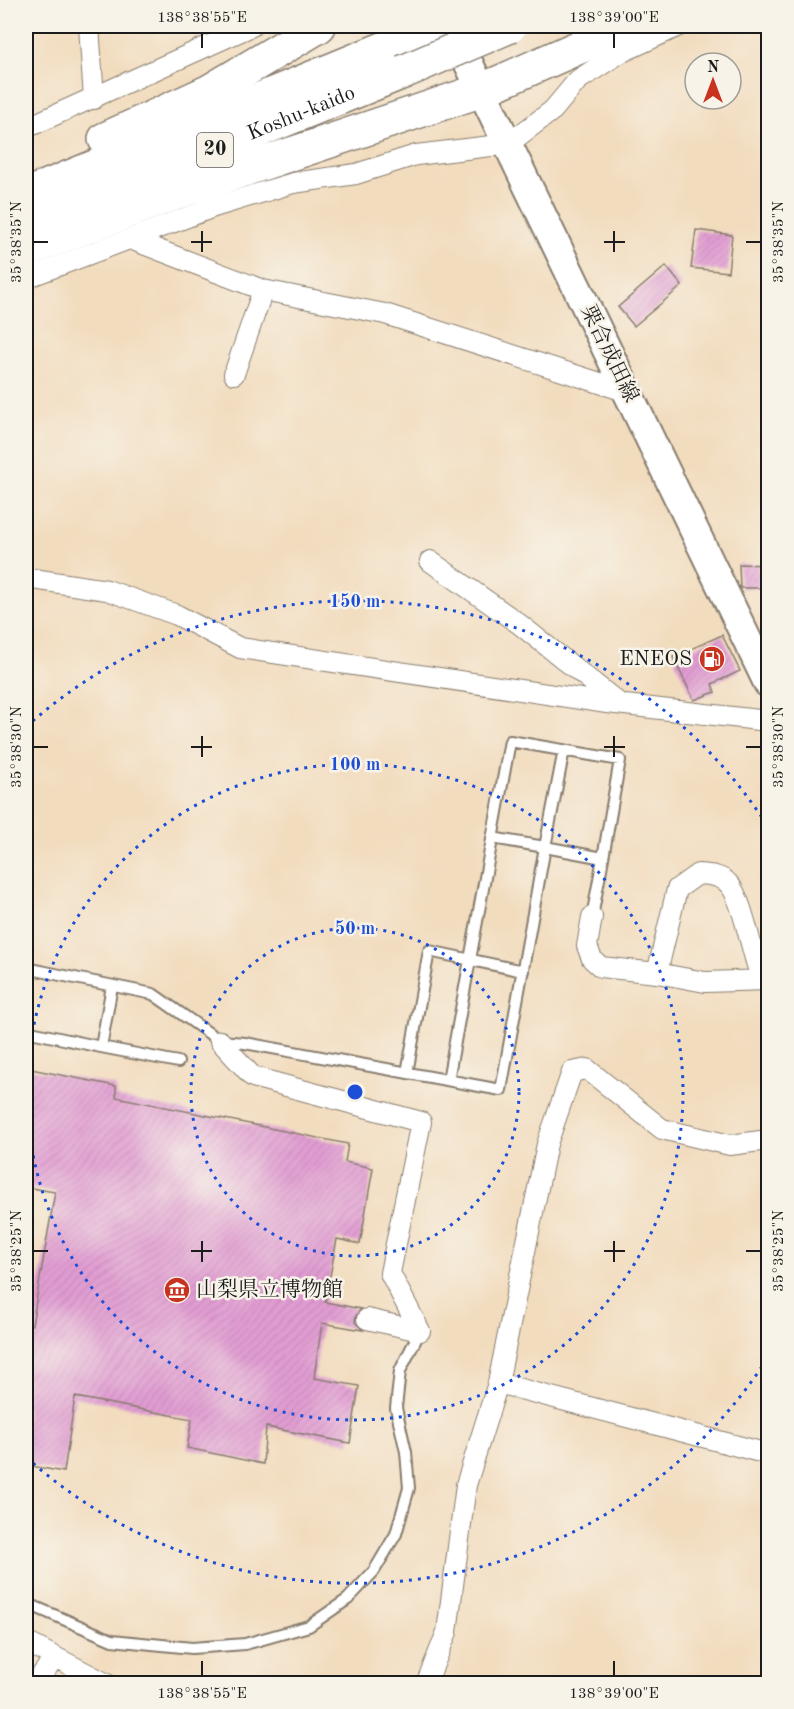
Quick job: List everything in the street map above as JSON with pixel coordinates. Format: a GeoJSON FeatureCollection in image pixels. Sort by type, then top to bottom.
{"type":"FeatureCollection","features":[{"type":"Feature","properties":{"kind":"highway"},"geometry":{"type":"LineString","coordinates":[[26,171],[137,126],[210,91],[319,26]]}},
{"type":"Feature","properties":{"kind":"highway","name":"Koshu-kaido"},"geometry":{"type":"LineString","coordinates":[[26,225],[397,59],[439,26]]}},
{"type":"Feature","properties":{"kind":"highway","name":"Koshu-kaido"},"geometry":{"type":"LineString","coordinates":[[26,195],[397,59],[510,26]]}},
{"type":"Feature","properties":{"kind":"highway"},"geometry":{"type":"LineString","coordinates":[[26,250],[187,189],[482,90],[627,26]]}},
{"type":"Feature","properties":{"kind":"main road","name":"栗合成田線"},"geometry":{"type":"LineString","coordinates":[[450,26],[768,683]]}},
{"type":"Feature","properties":{"kind":"street"},"geometry":{"type":"LineString","coordinates":[[89,26],[94,99]]}},
{"type":"Feature","properties":{"kind":"street"},"geometry":{"type":"LineString","coordinates":[[26,128],[252,26]]}},
{"type":"Feature","properties":{"kind":"street"},"geometry":{"type":"LineString","coordinates":[[26,278],[214,207],[293,183],[356,174],[416,155],[508,144],[553,110],[578,80],[618,54],[679,26]]}},
{"type":"Feature","properties":{"kind":"street"},"geometry":{"type":"LineString","coordinates":[[130,239],[263,290],[385,314],[628,392]]}},
{"type":"Feature","properties":{"kind":"street"},"geometry":{"type":"LineString","coordinates":[[234,374],[263,290]]}},
{"type":"Feature","properties":{"kind":"street"},"geometry":{"type":"LineString","coordinates":[[430,561],[518,623],[620,704]]}},
{"type":"Feature","properties":{"kind":"street"},"geometry":{"type":"LineString","coordinates":[[26,578],[107,590],[177,615],[240,648],[620,704],[768,721]]}},
{"type":"Feature","properties":{"kind":"street"},"geometry":{"type":"LineString","coordinates":[[592,917],[587,946],[592,959],[601,968],[657,973],[705,982],[765,980],[753,960],[738,898],[729,884],[718,876],[698,874],[677,889],[657,973]]}},
{"type":"Feature","properties":{"kind":"street"},"geometry":{"type":"LineString","coordinates":[[220,1041],[253,1077],[421,1122],[390,1273],[420,1331]]}},
{"type":"Feature","properties":{"kind":"street"},"geometry":{"type":"LineString","coordinates":[[426,1683],[447,1632],[466,1485],[498,1383],[547,1144],[572,1072],[587,1068],[662,1129],[730,1145],[768,1140]]}},
{"type":"Feature","properties":{"kind":"street"},"geometry":{"type":"LineString","coordinates":[[368,1319],[420,1331]]}},
{"type":"Feature","properties":{"kind":"street"},"geometry":{"type":"LineString","coordinates":[[498,1383],[768,1454]]}},
{"type":"Feature","properties":{"kind":"street"},"geometry":{"type":"LineString","coordinates":[[26,1642],[108,1683]]}},
{"type":"Feature","properties":{"kind":"street"},"geometry":{"type":"LineString","coordinates":[[34,1683],[55,1657]]}},
{"type":"Feature","properties":{"kind":"lane"},"geometry":{"type":"LineString","coordinates":[[448,1080],[510,741],[620,760],[592,917]]}},
{"type":"Feature","properties":{"kind":"lane"},"geometry":{"type":"LineString","coordinates":[[26,968],[153,994],[220,1041],[501,1090],[564,750]]}},
{"type":"Feature","properties":{"kind":"lane"},"geometry":{"type":"LineString","coordinates":[[492,838],[603,858]]}},
{"type":"Feature","properties":{"kind":"lane"},"geometry":{"type":"LineString","coordinates":[[407,1073],[429,951],[523,971]]}},
{"type":"Feature","properties":{"kind":"lane"},"geometry":{"type":"LineString","coordinates":[[101,1047],[112,986]]}},
{"type":"Feature","properties":{"kind":"lane"},"geometry":{"type":"LineString","coordinates":[[26,1031],[177,1062]]}},
{"type":"Feature","properties":{"kind":"lane"},"geometry":{"type":"LineString","coordinates":[[26,1603],[112,1640],[192,1648],[245,1644],[309,1626],[348,1599],[374,1570],[396,1534],[409,1488],[406,1452],[396,1408],[400,1371],[420,1331]]}},
{"type":"Feature","properties":{"kind":"building"},"geometry":{"type":"Polygon","coordinates":[[[696,230],[732,235],[728,272],[691,268],[696,230]]]}},
{"type":"Feature","properties":{"kind":"building"},"geometry":{"type":"Polygon","coordinates":[[[666,266],[682,286],[634,326],[618,307],[666,266]]]}},
{"type":"Feature","properties":{"kind":"building"},"geometry":{"type":"Polygon","coordinates":[[[739,564],[768,565],[768,588],[740,588],[739,564]]]}},
{"type":"Feature","properties":{"kind":"building"},"geometry":{"type":"Polygon","coordinates":[[[722,635],[740,671],[712,684],[715,692],[694,700],[673,657],[722,635]]]}},
{"type":"Feature","properties":{"kind":"building"},"geometry":{"type":"Polygon","coordinates":[[[26,1068],[116,1086],[116,1097],[348,1144],[345,1162],[373,1168],[360,1244],[337,1239],[325,1302],[361,1309],[355,1322],[363,1330],[322,1323],[314,1378],[359,1386],[350,1443],[266,1427],[263,1464],[187,1448],[192,1419],[75,1397],[64,1472],[26,1465],[26,1324],[32,1325],[55,1192],[26,1187],[26,1068]]]}},
{"type":"Feature","properties":{"kind":"waterway"},"geometry":{"type":"LineString","coordinates":[[26,1662],[40,1672]]}},
{"type":"Feature","properties":{"kind":"place","name":"ENEOS"},"geometry":{"type":"Point","coordinates":[712,659]}},
{"type":"Feature","properties":{"kind":"place","name":"山梨県立博物館"},"geometry":{"type":"Point","coordinates":[177,1290]}}]}
